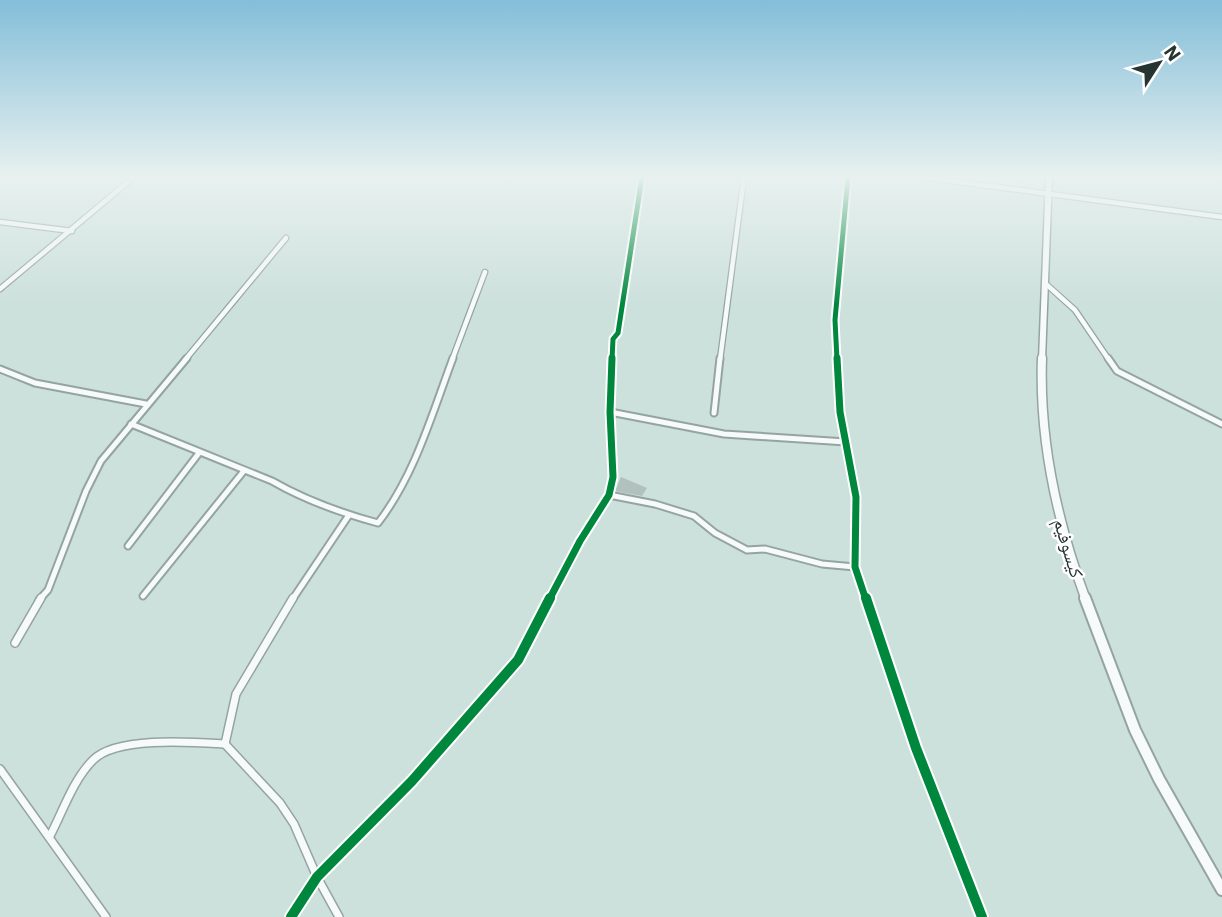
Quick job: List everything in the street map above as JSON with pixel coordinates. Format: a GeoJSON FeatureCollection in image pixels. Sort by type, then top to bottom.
{"type":"FeatureCollection","features":[{"type":"Feature","properties":{"kind":"street"},"geometry":{"type":"LineString","coordinates":[[0,289],[85,220]]}},
{"type":"Feature","properties":{"kind":"street"},"geometry":{"type":"LineString","coordinates":[[291,917],[317,877],[412,780],[518,660],[580,541],[609,495],[613,477],[610,412],[613,339],[618,333],[635,220]]}},
{"type":"Feature","properties":{"kind":"street"},"geometry":{"type":"LineString","coordinates":[[714,413],[739,220]]}},
{"type":"Feature","properties":{"kind":"street"},"geometry":{"type":"LineString","coordinates":[[844,220],[835,320],[845,442],[856,497],[855,568],[916,748],[982,917]]}},
{"type":"Feature","properties":{"kind":"street","name":"كيسوفيم"},"geometry":{"type":"LineString","coordinates":[[1046,220],[1041,392],[1044,440],[1056,503],[1074,568],[1135,730],[1159,779],[1222,890]]}},
{"type":"Feature","properties":{"kind":"street"},"geometry":{"type":"LineString","coordinates":[[0,222],[72,231]]}},
{"type":"Feature","properties":{"kind":"street"},"geometry":{"type":"LineString","coordinates":[[15,643],[34,606],[48,590],[86,491],[101,461],[286,238]]}},
{"type":"Feature","properties":{"kind":"street"},"geometry":{"type":"LineString","coordinates":[[131,425],[349,515],[377,523],[388,510],[417,454],[485,272]]}},
{"type":"Feature","properties":{"kind":"street"},"geometry":{"type":"LineString","coordinates":[[1046,284],[1075,310],[1117,370],[1222,424]]}},
{"type":"Feature","properties":{"kind":"street"},"geometry":{"type":"LineString","coordinates":[[0,369],[35,383],[146,404]]}},
{"type":"Feature","properties":{"kind":"street"},"geometry":{"type":"LineString","coordinates":[[610,412],[724,434],[845,442]]}},
{"type":"Feature","properties":{"kind":"street"},"geometry":{"type":"LineString","coordinates":[[128,546],[181,481],[199,453]]}},
{"type":"Feature","properties":{"kind":"street"},"geometry":{"type":"LineString","coordinates":[[143,596],[243,471]]}},
{"type":"Feature","properties":{"kind":"street"},"geometry":{"type":"LineString","coordinates":[[609,495],[655,504],[694,516],[715,533],[747,550],[765,549],[822,564],[855,568]]}},
{"type":"Feature","properties":{"kind":"street"},"geometry":{"type":"LineString","coordinates":[[225,744],[236,694],[278,621],[349,515]]}},
{"type":"Feature","properties":{"kind":"street"},"geometry":{"type":"LineString","coordinates":[[50,836],[95,757],[113,749],[188,740],[225,744],[280,803],[294,824],[317,877],[339,917]]}},
{"type":"Feature","properties":{"kind":"street"},"geometry":{"type":"LineString","coordinates":[[1,772],[50,836],[66,865],[106,917]]}},
{"type":"Feature","properties":{"kind":"building"},"geometry":{"type":"Polygon","coordinates":[[[621,477],[647,488],[642,496],[615,491],[621,477]]]}},
{"type":"Feature","properties":{"kind":"cycle path"},"geometry":{"type":"LineString","coordinates":[[291,917],[317,877],[412,781],[518,660],[580,541],[609,495],[613,477],[610,412],[613,339],[618,333],[635,220]]}},
{"type":"Feature","properties":{"kind":"cycle path"},"geometry":{"type":"LineString","coordinates":[[844,220],[835,320],[840,412],[856,497],[855,567],[916,748],[982,917]]}}]}
